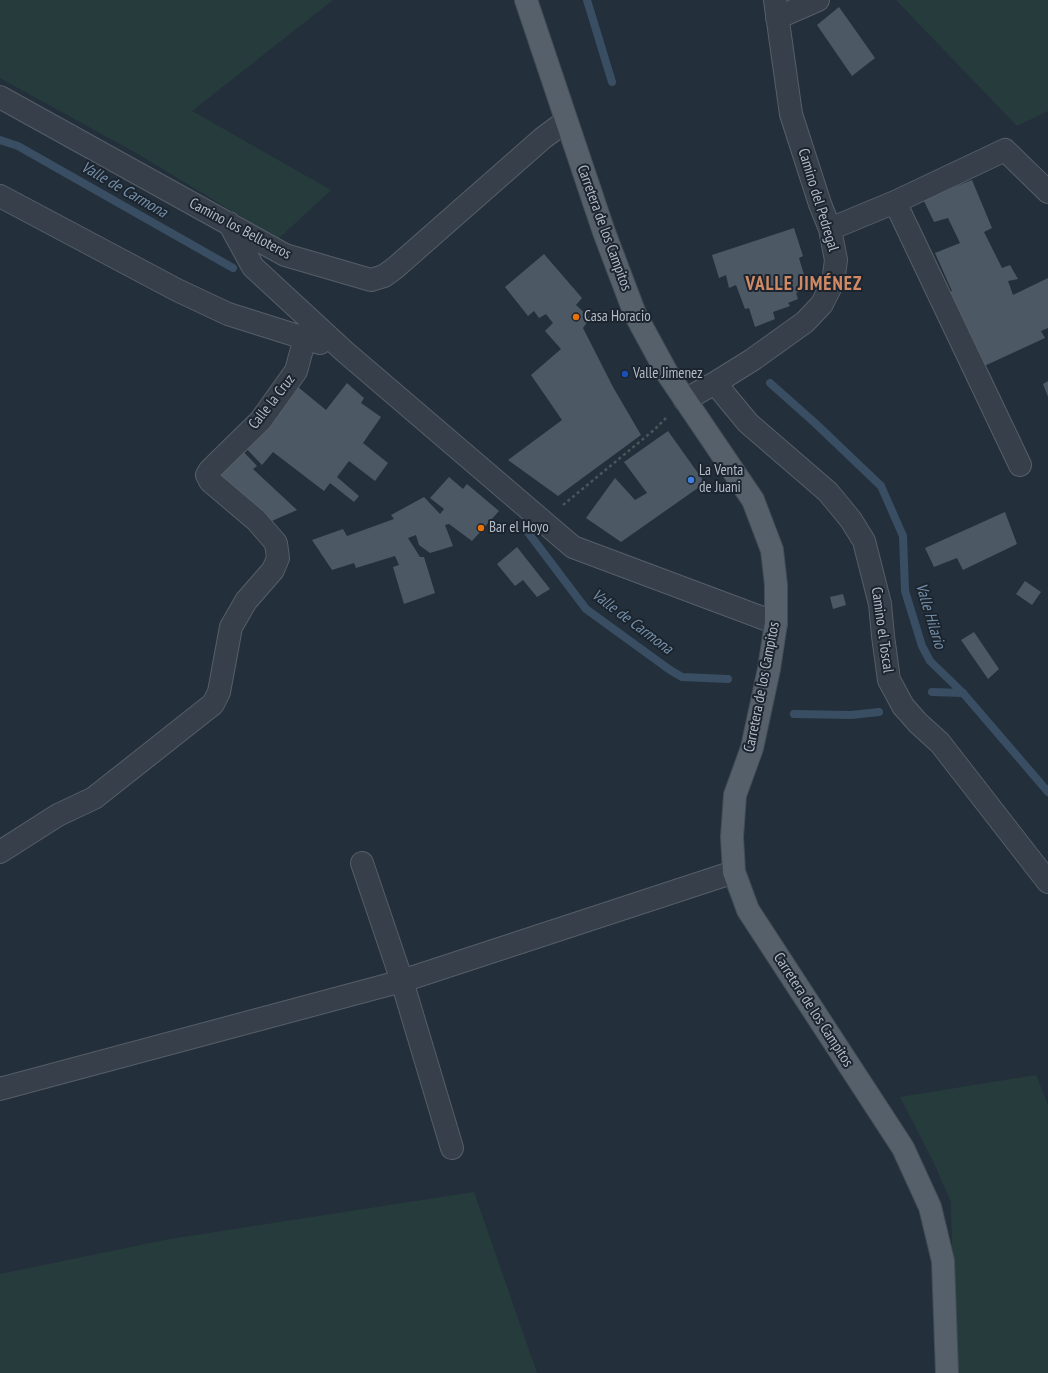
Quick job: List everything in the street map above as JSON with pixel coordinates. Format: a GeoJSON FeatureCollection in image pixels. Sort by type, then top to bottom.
{"type":"FeatureCollection","features":[{"type":"Feature","properties":{"kind":"main road","name":"Carretera de los Campitos"},"geometry":{"type":"LineString","coordinates":[[526,0],[604,232],[635,314],[653,348],[685,400],[753,500],[772,550],[776,585],[776,623],[752,748],[735,795],[732,837],[734,872],[748,910],[903,1148],[930,1207],[944,1261],[947,1373]]}},
{"type":"Feature","properties":{"kind":"street"},"geometry":{"type":"LineString","coordinates":[[776,9],[818,0]]}},
{"type":"Feature","properties":{"kind":"street","name":"Camino del Pedregal"},"geometry":{"type":"LineString","coordinates":[[685,400],[752,360],[805,322],[822,304],[833,282],[836,260],[830,229],[820,204],[791,114],[776,9]]}},
{"type":"Feature","properties":{"kind":"street","name":"Camino los Belloteros"},"geometry":{"type":"LineString","coordinates":[[0,97],[285,255],[371,280],[384,276],[542,138],[566,121]]}},
{"type":"Feature","properties":{"kind":"street"},"geometry":{"type":"LineString","coordinates":[[830,229],[895,202],[1005,150],[1048,192]]}},
{"type":"Feature","properties":{"kind":"street"},"geometry":{"type":"LineString","coordinates":[[0,196],[177,290],[228,314],[344,350]]}},
{"type":"Feature","properties":{"kind":"street"},"geometry":{"type":"LineString","coordinates":[[895,202],[1020,465]]}},
{"type":"Feature","properties":{"kind":"street"},"geometry":{"type":"LineString","coordinates":[[229,223],[253,267],[344,350],[573,547],[776,623]]}},
{"type":"Feature","properties":{"kind":"street","name":"Calle la Cruz"},"geometry":{"type":"LineString","coordinates":[[0,852],[58,814],[94,798],[213,704],[219,692],[231,627],[246,602],[273,570],[278,558],[276,543],[256,520],[210,481],[207,475],[210,470],[261,420],[296,371],[305,338]]}},
{"type":"Feature","properties":{"kind":"street","name":"Camino el Toscal"},"geometry":{"type":"LineString","coordinates":[[715,383],[748,423],[828,492],[851,520],[864,541],[880,604],[889,680],[903,706],[918,723],[940,743],[1048,882]]}},
{"type":"Feature","properties":{"kind":"street"},"geometry":{"type":"LineString","coordinates":[[362,863],[402,981],[452,1148]]}},
{"type":"Feature","properties":{"kind":"street"},"geometry":{"type":"LineString","coordinates":[[0,1088],[402,981],[734,872]]}},
{"type":"Feature","properties":{"kind":"path"},"geometry":{"type":"LineString","coordinates":[[543,522],[654,430],[685,400]]}},
{"type":"Feature","properties":{"kind":"green space"},"geometry":{"type":"Polygon","coordinates":[[[0,0],[333,0],[192,111],[331,190],[278,239],[138,154],[0,78],[0,0]]]}},
{"type":"Feature","properties":{"kind":"green space"},"geometry":{"type":"Polygon","coordinates":[[[896,0],[1048,0],[1048,111],[1017,126],[896,0]]]}},
{"type":"Feature","properties":{"kind":"green space"},"geometry":{"type":"Polygon","coordinates":[[[1036,1075],[1048,1105],[1048,1373],[955,1373],[951,1202],[932,1159],[900,1097],[1036,1075]]]}},
{"type":"Feature","properties":{"kind":"green space"},"geometry":{"type":"Polygon","coordinates":[[[474,1192],[537,1373],[0,1373],[0,1274],[170,1239],[474,1192]]]}},
{"type":"Feature","properties":{"kind":"building"},"geometry":{"type":"Polygon","coordinates":[[[839,7],[875,58],[852,76],[817,25],[839,7]]]}},
{"type":"Feature","properties":{"kind":"building"},"geometry":{"type":"Polygon","coordinates":[[[972,180],[992,228],[984,232],[1002,268],[1010,265],[1018,279],[1008,281],[1013,295],[1048,278],[1048,328],[1041,331],[1045,338],[980,368],[945,295],[952,291],[935,253],[960,243],[948,218],[934,222],[923,199],[972,180]]]}},
{"type":"Feature","properties":{"kind":"building"},"geometry":{"type":"Polygon","coordinates":[[[794,228],[803,256],[799,258],[807,289],[796,293],[798,299],[788,303],[790,306],[773,312],[775,319],[755,327],[749,308],[745,309],[736,285],[729,288],[726,275],[719,278],[712,255],[794,228]]]}},
{"type":"Feature","properties":{"kind":"building"},"geometry":{"type":"Polygon","coordinates":[[[544,254],[582,298],[576,305],[590,318],[583,328],[613,387],[641,435],[558,496],[508,460],[562,420],[531,375],[561,349],[545,331],[553,323],[546,314],[539,318],[534,311],[528,316],[505,287],[544,254]]]}},
{"type":"Feature","properties":{"kind":"building"},"geometry":{"type":"Polygon","coordinates":[[[1048,381],[1048,397],[1043,384],[1048,381]]]}},
{"type":"Feature","properties":{"kind":"building"},"geometry":{"type":"Polygon","coordinates":[[[347,383],[364,398],[361,403],[381,417],[363,443],[388,463],[375,481],[349,461],[337,477],[359,496],[354,502],[330,483],[324,491],[273,452],[262,465],[242,444],[266,430],[298,387],[326,410],[347,383]]]}},
{"type":"Feature","properties":{"kind":"building"},"geometry":{"type":"Polygon","coordinates":[[[668,431],[705,483],[621,542],[586,518],[615,478],[635,500],[647,493],[624,462],[668,431]]]}},
{"type":"Feature","properties":{"kind":"building"},"geometry":{"type":"Polygon","coordinates":[[[240,448],[257,466],[253,469],[297,510],[265,524],[213,473],[240,448]]]}},
{"type":"Feature","properties":{"kind":"building"},"geometry":{"type":"Polygon","coordinates":[[[449,477],[463,489],[467,484],[499,511],[472,541],[449,524],[445,525],[453,546],[430,553],[419,545],[416,535],[408,538],[420,557],[424,557],[435,593],[404,604],[393,567],[399,565],[395,556],[356,568],[354,563],[332,570],[312,540],[343,529],[347,536],[394,519],[391,515],[424,497],[440,514],[444,509],[430,498],[449,477]]]}},
{"type":"Feature","properties":{"kind":"building"},"geometry":{"type":"Polygon","coordinates":[[[1005,512],[1017,544],[963,570],[957,558],[934,567],[925,548],[1005,512]]]}},
{"type":"Feature","properties":{"kind":"building"},"geometry":{"type":"Polygon","coordinates":[[[517,547],[550,589],[537,597],[523,580],[515,586],[497,564],[517,547]]]}},
{"type":"Feature","properties":{"kind":"building"},"geometry":{"type":"Polygon","coordinates":[[[1025,581],[1041,592],[1032,605],[1016,594],[1025,581]]]}},
{"type":"Feature","properties":{"kind":"building"},"geometry":{"type":"Polygon","coordinates":[[[843,594],[846,605],[833,609],[830,597],[843,594]]]}},
{"type":"Feature","properties":{"kind":"building"},"geometry":{"type":"Polygon","coordinates":[[[974,632],[999,669],[988,679],[961,640],[974,632]]]}},
{"type":"Feature","properties":{"kind":"waterway","name":"Valle Hilario"},"geometry":{"type":"LineString","coordinates":[[587,0],[612,82]]}},
{"type":"Feature","properties":{"kind":"waterway","name":"Valle de Carmona"},"geometry":{"type":"LineString","coordinates":[[0,140],[18,146],[233,268]]}},
{"type":"Feature","properties":{"kind":"waterway","name":"Valle Hilario"},"geometry":{"type":"LineString","coordinates":[[770,383],[815,423],[881,486],[903,536],[905,591],[922,646],[930,661],[963,693],[1048,792]]}},
{"type":"Feature","properties":{"kind":"waterway","name":"Valle de Carmona"},"geometry":{"type":"LineString","coordinates":[[527,531],[586,609],[670,670],[682,677],[728,679]]}},
{"type":"Feature","properties":{"kind":"waterway"},"geometry":{"type":"LineString","coordinates":[[932,692],[963,693]]}},
{"type":"Feature","properties":{"kind":"waterway"},"geometry":{"type":"LineString","coordinates":[[794,714],[851,715],[879,712]]}},
{"type":"Feature","properties":{"kind":"place","name":"Casa Horacio"},"geometry":{"type":"Point","coordinates":[576,317]}},
{"type":"Feature","properties":{"kind":"place","name":"Valle Jimenez"},"geometry":{"type":"Point","coordinates":[625,374]}},
{"type":"Feature","properties":{"kind":"place","name":"La Venta de Juani"},"geometry":{"type":"Point","coordinates":[691,480]}},
{"type":"Feature","properties":{"kind":"place","name":"Bar el Hoyo"},"geometry":{"type":"Point","coordinates":[481,528]}},
{"type":"Feature","properties":{"kind":"district","name":"VALLE JIMÉNEZ"},"geometry":{"type":"Point","coordinates":[804,285]}}]}
